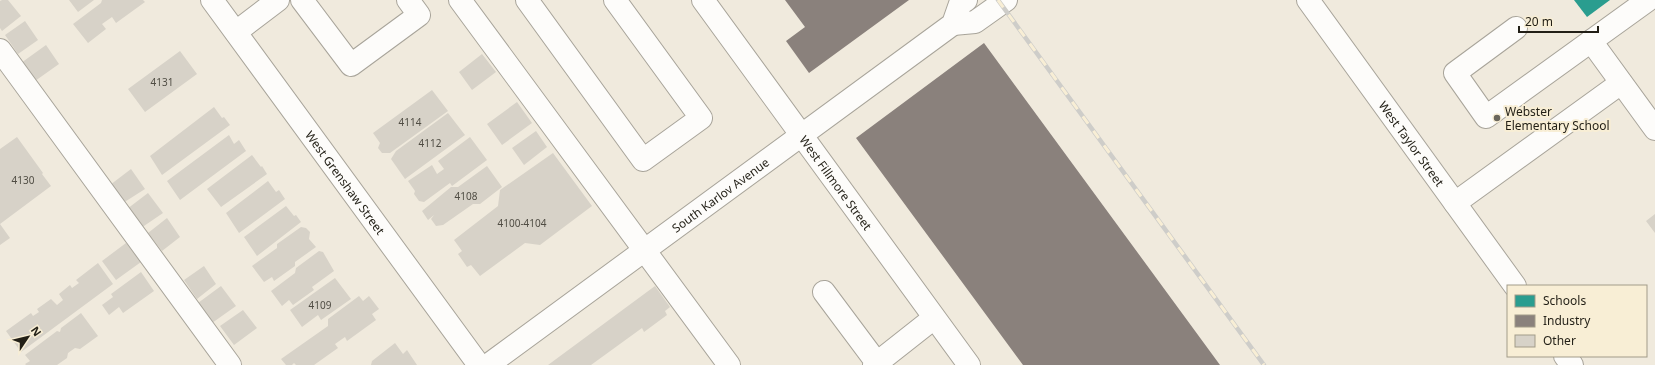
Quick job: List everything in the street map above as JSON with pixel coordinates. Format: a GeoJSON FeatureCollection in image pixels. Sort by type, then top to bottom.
{"type":"FeatureCollection","features":[{"type":"Feature","properties":{"kind":"street","name":"West Grenshaw Street"},"geometry":{"type":"LineString","coordinates":[[212,0],[479,365]]}},
{"type":"Feature","properties":{"kind":"street"},"geometry":{"type":"LineString","coordinates":[[236,32],[278,0]]}},
{"type":"Feature","properties":{"kind":"street"},"geometry":{"type":"LineString","coordinates":[[302,0],[351,65],[419,15],[408,0]]}},
{"type":"Feature","properties":{"kind":"street"},"geometry":{"type":"LineString","coordinates":[[460,0],[729,365]]}},
{"type":"Feature","properties":{"kind":"street"},"geometry":{"type":"LineString","coordinates":[[527,0],[643,160],[701,118],[615,0]]}},
{"type":"Feature","properties":{"kind":"street","name":"West Fillmore Street"},"geometry":{"type":"LineString","coordinates":[[704,0],[968,365]]}},
{"type":"Feature","properties":{"kind":"street"},"geometry":{"type":"LineString","coordinates":[[966,0],[960,4],[953,24],[975,22],[1006,0]]}},
{"type":"Feature","properties":{"kind":"street","name":"West Taylor Street"},"geometry":{"type":"LineString","coordinates":[[1308,0],[1514,285]]}},
{"type":"Feature","properties":{"kind":"street"},"geometry":{"type":"LineString","coordinates":[[1516,28],[1455,73],[1486,117],[1648,0]]}},
{"type":"Feature","properties":{"kind":"street","name":"South Karlov Avenue"},"geometry":{"type":"LineString","coordinates":[[488,365],[953,24]]}},
{"type":"Feature","properties":{"kind":"street"},"geometry":{"type":"LineString","coordinates":[[1591,41],[1655,129]]}},
{"type":"Feature","properties":{"kind":"street"},"geometry":{"type":"LineString","coordinates":[[0,50],[230,365]]}},
{"type":"Feature","properties":{"kind":"street"},"geometry":{"type":"LineString","coordinates":[[1455,203],[1621,83]]}},
{"type":"Feature","properties":{"kind":"street"},"geometry":{"type":"LineString","coordinates":[[824,292],[876,364],[934,318]]}},
{"type":"Feature","properties":{"kind":"street"},"geometry":{"type":"LineString","coordinates":[[1566,357],[1572,365]]}},
{"type":"Feature","properties":{"kind":"building: Schools"},"geometry":{"type":"Polygon","coordinates":[[[1574,0],[1610,0],[1587,17],[1574,0]]]}},
{"type":"Feature","properties":{"kind":"building: Industry"},"geometry":{"type":"Polygon","coordinates":[[[785,0],[909,0],[809,73],[786,41],[805,27],[785,0]]]}},
{"type":"Feature","properties":{"kind":"building: Industry"},"geometry":{"type":"Polygon","coordinates":[[[984,43],[1220,365],[1023,365],[856,138],[984,43]]]}},
{"type":"Feature","properties":{"kind":"building: Other"},"geometry":{"type":"Polygon","coordinates":[[[8,0],[21,16],[2,31],[0,28],[0,1],[8,0]]]}},
{"type":"Feature","properties":{"kind":"building: Other"},"geometry":{"type":"Polygon","coordinates":[[[69,0],[94,0],[78,12],[69,0]]]}},
{"type":"Feature","properties":{"kind":"building: Other"},"geometry":{"type":"Polygon","coordinates":[[[102,0],[143,0],[145,2],[116,23],[112,17],[102,24],[106,29],[88,43],[73,24],[101,3],[102,0]]]}},
{"type":"Feature","properties":{"kind":"building: Other"},"geometry":{"type":"Polygon","coordinates":[[[25,21],[38,40],[18,54],[5,35],[25,21]]]}},
{"type":"Feature","properties":{"kind":"building: Other"},"geometry":{"type":"Polygon","coordinates":[[[46,45],[59,64],[35,81],[21,63],[46,45]]]}},
{"type":"Feature","properties":{"kind":"building: Other"},"geometry":{"type":"Polygon","coordinates":[[[180,51],[197,74],[145,112],[128,89],[180,51]]]}},
{"type":"Feature","properties":{"kind":"building: Other"},"geometry":{"type":"Polygon","coordinates":[[[482,54],[496,72],[472,90],[459,72],[482,54]]]}},
{"type":"Feature","properties":{"kind":"building: Other"},"geometry":{"type":"Polygon","coordinates":[[[432,90],[448,111],[390,153],[382,153],[378,148],[380,143],[373,133],[432,90]]]}},
{"type":"Feature","properties":{"kind":"building: Other"},"geometry":{"type":"Polygon","coordinates":[[[517,102],[532,123],[502,145],[487,124],[517,102]]]}},
{"type":"Feature","properties":{"kind":"building: Other"},"geometry":{"type":"Polygon","coordinates":[[[214,107],[222,118],[224,117],[230,125],[162,175],[150,156],[214,107]]]}},
{"type":"Feature","properties":{"kind":"building: Other"},"geometry":{"type":"Polygon","coordinates":[[[448,113],[465,135],[405,179],[391,159],[396,151],[448,113]]]}},
{"type":"Feature","properties":{"kind":"building: Other"},"geometry":{"type":"Polygon","coordinates":[[[536,131],[547,147],[524,165],[512,148],[536,131]]]}},
{"type":"Feature","properties":{"kind":"building: Other"},"geometry":{"type":"Polygon","coordinates":[[[229,135],[234,144],[239,140],[246,151],[180,200],[167,181],[229,135]]]}},
{"type":"Feature","properties":{"kind":"building: Other"},"geometry":{"type":"Polygon","coordinates":[[[17,137],[51,186],[0,224],[0,149],[17,137]]]}},
{"type":"Feature","properties":{"kind":"building: Other"},"geometry":{"type":"Polygon","coordinates":[[[470,137],[487,160],[452,186],[450,183],[424,202],[419,201],[414,194],[415,191],[408,181],[432,165],[437,174],[444,169],[438,161],[470,137]]]}},
{"type":"Feature","properties":{"kind":"building: Other"},"geometry":{"type":"Polygon","coordinates":[[[553,153],[592,206],[540,245],[525,243],[480,276],[471,265],[467,267],[458,254],[462,251],[454,240],[498,206],[500,190],[553,153]]]}},
{"type":"Feature","properties":{"kind":"building: Other"},"geometry":{"type":"Polygon","coordinates":[[[252,155],[267,174],[221,207],[207,189],[252,155]]]}},
{"type":"Feature","properties":{"kind":"building: Other"},"geometry":{"type":"Polygon","coordinates":[[[487,166],[502,187],[480,204],[473,204],[443,225],[436,226],[431,219],[434,215],[428,220],[422,211],[451,187],[458,187],[487,166]]]}},
{"type":"Feature","properties":{"kind":"building: Other"},"geometry":{"type":"Polygon","coordinates":[[[131,169],[145,189],[123,203],[110,185],[131,169]]]}},
{"type":"Feature","properties":{"kind":"building: Other"},"geometry":{"type":"Polygon","coordinates":[[[268,181],[276,192],[279,190],[285,199],[239,233],[226,213],[268,181]]]}},
{"type":"Feature","properties":{"kind":"building: Other"},"geometry":{"type":"Polygon","coordinates":[[[148,193],[163,213],[141,228],[127,209],[148,193]]]}},
{"type":"Feature","properties":{"kind":"building: Other"},"geometry":{"type":"Polygon","coordinates":[[[286,206],[301,222],[257,256],[244,237],[286,206]]]}},
{"type":"Feature","properties":{"kind":"building: Other"},"geometry":{"type":"Polygon","coordinates":[[[1655,214],[1655,233],[1646,221],[1655,214]]]}},
{"type":"Feature","properties":{"kind":"building: Other"},"geometry":{"type":"Polygon","coordinates":[[[167,218],[180,237],[162,251],[148,233],[167,218]]]}},
{"type":"Feature","properties":{"kind":"building: Other"},"geometry":{"type":"Polygon","coordinates":[[[0,224],[10,238],[0,245],[0,224]]]}},
{"type":"Feature","properties":{"kind":"building: Other"},"geometry":{"type":"Polygon","coordinates":[[[301,227],[306,228],[310,232],[309,239],[316,247],[295,262],[295,266],[274,281],[272,277],[264,282],[252,266],[277,248],[277,244],[301,227]]]}},
{"type":"Feature","properties":{"kind":"building: Other"},"geometry":{"type":"Polygon","coordinates":[[[126,243],[141,262],[116,280],[102,261],[126,243]]]}},
{"type":"Feature","properties":{"kind":"building: Other"},"geometry":{"type":"Polygon","coordinates":[[[319,251],[323,252],[334,271],[312,287],[314,290],[293,305],[289,300],[282,306],[271,291],[295,273],[296,268],[319,251]]]}},
{"type":"Feature","properties":{"kind":"building: Other"},"geometry":{"type":"Polygon","coordinates":[[[98,263],[113,284],[21,352],[6,331],[31,313],[33,316],[39,312],[37,309],[51,299],[57,305],[63,300],[59,294],[70,285],[72,288],[79,283],[76,280],[98,263]]]}},
{"type":"Feature","properties":{"kind":"building: Other"},"geometry":{"type":"Polygon","coordinates":[[[204,266],[216,284],[197,299],[184,280],[204,266]]]}},
{"type":"Feature","properties":{"kind":"building: Other"},"geometry":{"type":"Polygon","coordinates":[[[141,272],[154,291],[123,313],[119,307],[109,315],[102,305],[113,297],[111,294],[141,272]]]}},
{"type":"Feature","properties":{"kind":"building: Other"},"geometry":{"type":"Polygon","coordinates":[[[335,278],[351,299],[321,320],[318,315],[302,327],[290,310],[335,278]]]}},
{"type":"Feature","properties":{"kind":"building: Other"},"geometry":{"type":"Polygon","coordinates":[[[221,286],[236,306],[212,323],[198,303],[221,286]]]}},
{"type":"Feature","properties":{"kind":"building: Other"},"geometry":{"type":"Polygon","coordinates":[[[655,286],[670,307],[665,311],[667,315],[644,332],[642,328],[591,365],[548,365],[655,286]]]}},
{"type":"Feature","properties":{"kind":"building: Other"},"geometry":{"type":"Polygon","coordinates":[[[359,296],[363,301],[369,296],[379,309],[372,314],[376,320],[347,341],[345,337],[335,344],[338,348],[314,365],[296,365],[294,363],[292,365],[286,365],[281,359],[328,326],[328,319],[359,296]]]}},
{"type":"Feature","properties":{"kind":"building: Other"},"geometry":{"type":"Polygon","coordinates":[[[243,310],[257,328],[234,345],[220,326],[243,310]]]}},
{"type":"Feature","properties":{"kind":"building: Other"},"geometry":{"type":"Polygon","coordinates":[[[81,313],[98,336],[80,349],[75,348],[68,353],[67,358],[57,365],[25,364],[30,361],[25,355],[57,331],[60,332],[61,328],[81,313]]]}},
{"type":"Feature","properties":{"kind":"building: Other"},"geometry":{"type":"Polygon","coordinates":[[[395,343],[403,354],[407,350],[417,365],[371,365],[372,361],[395,343]]]}},
{"type":"Feature","properties":{"kind":"railway"},"geometry":{"type":"LineString","coordinates":[[998,0],[1264,365]]}},
{"type":"Feature","properties":{"kind":"place","name":"Webster Elementary School"},"geometry":{"type":"Point","coordinates":[1497,118]}}]}
